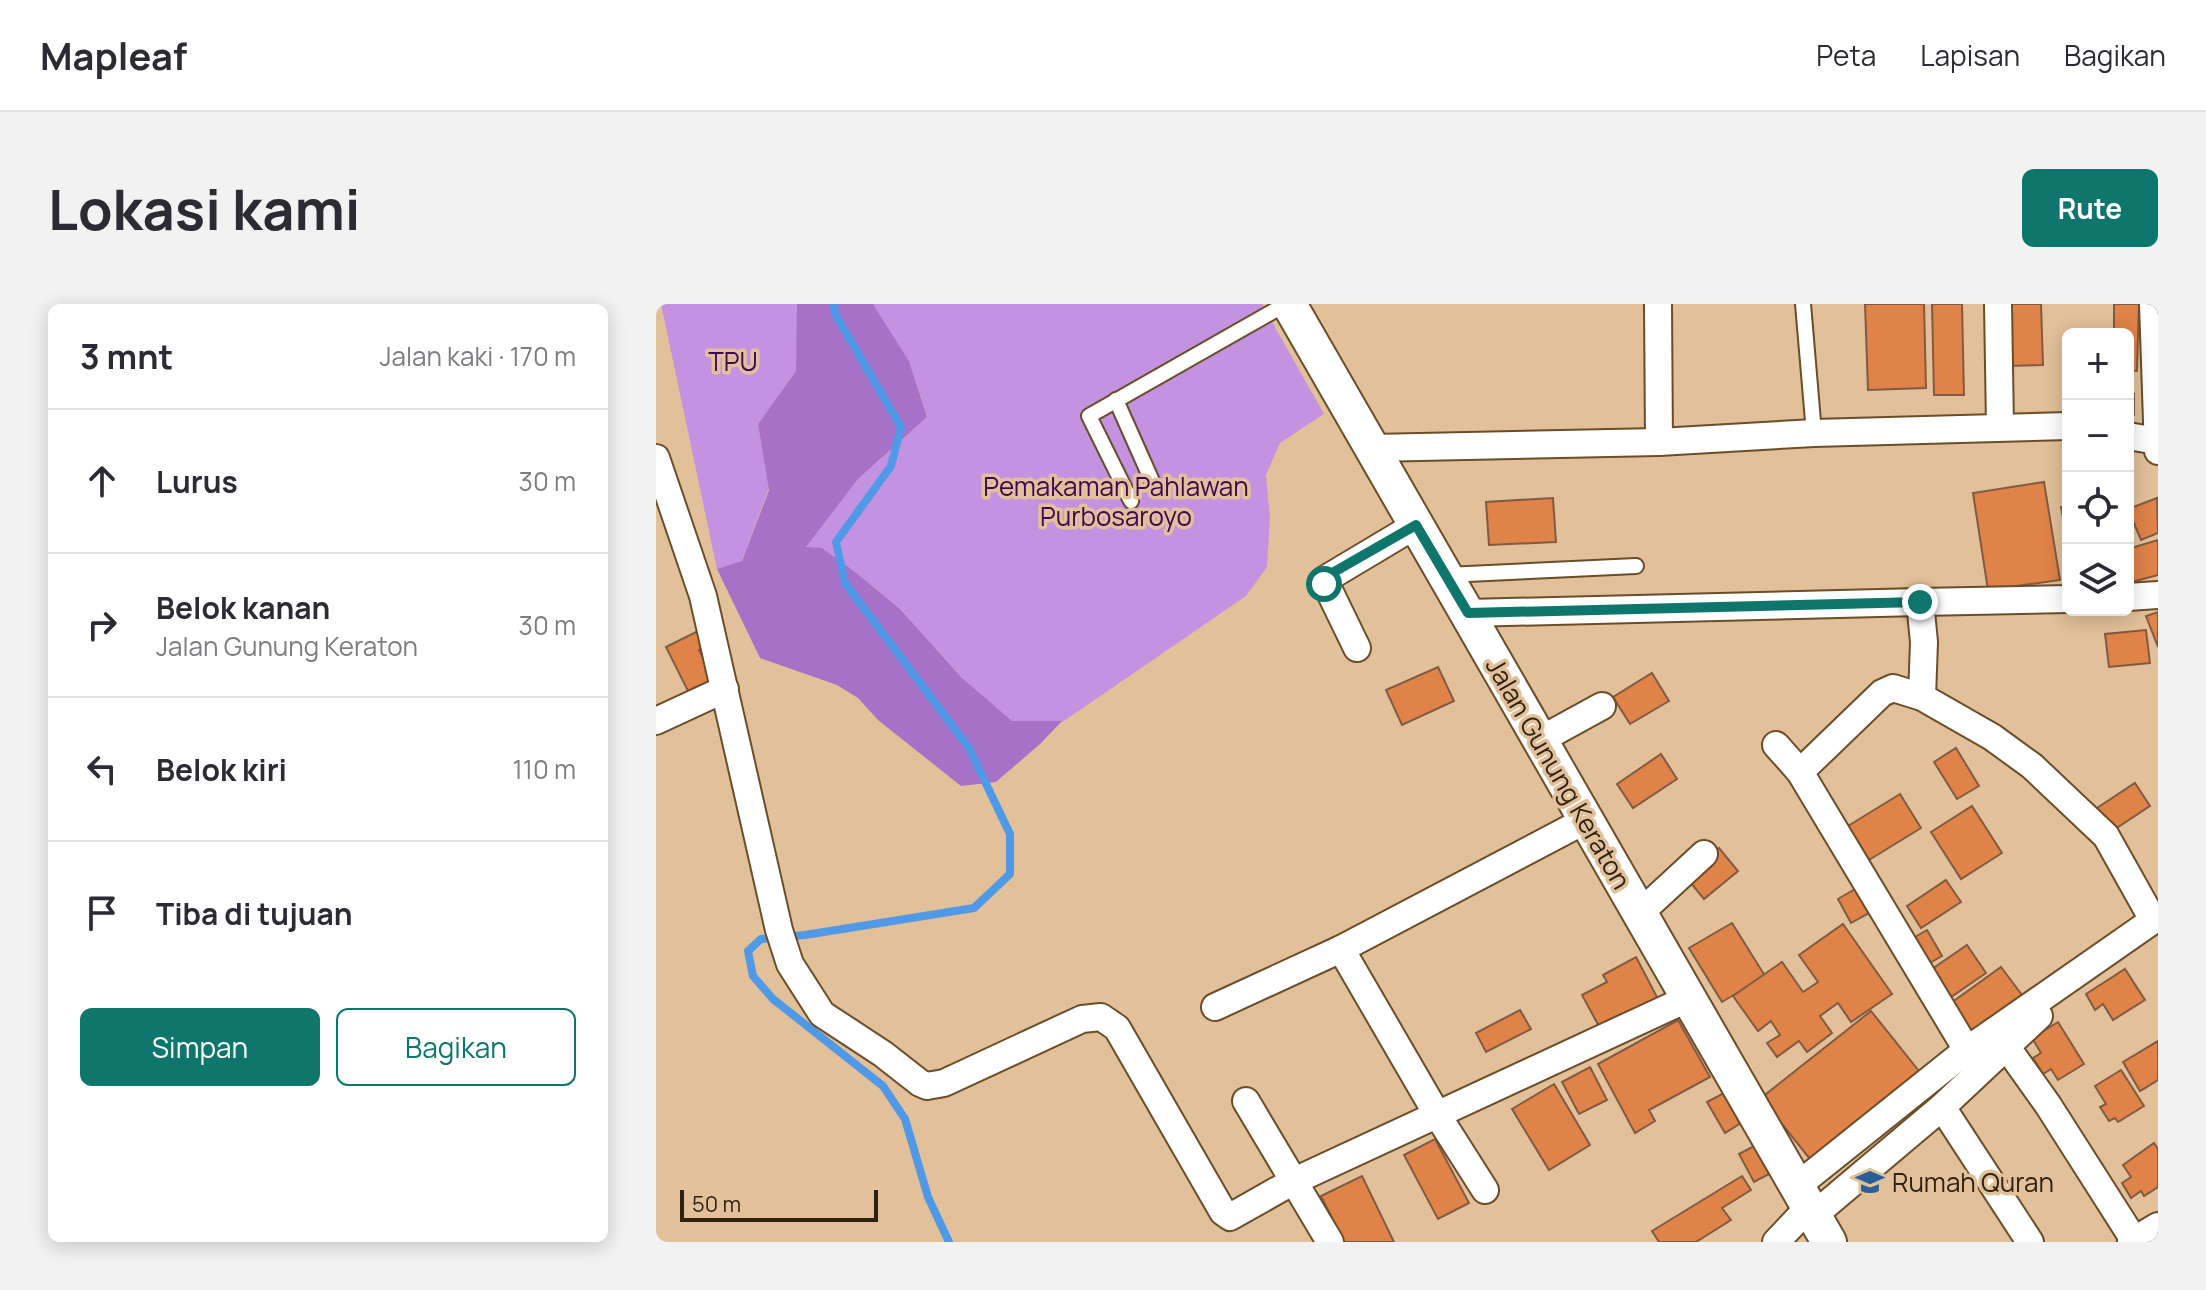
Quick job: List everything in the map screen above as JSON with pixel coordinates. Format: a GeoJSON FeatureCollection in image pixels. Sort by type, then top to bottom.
{"type":"FeatureCollection","features":[{"type":"Feature","properties":{"kind":"street","name":"Jalan Gunung Keraton"},"geometry":{"type":"LineString","coordinates":[[1288,304],[1809,1206]]}},
{"type":"Feature","properties":{"kind":"street"},"geometry":{"type":"LineString","coordinates":[[1658,304],[1659,442]]}},
{"type":"Feature","properties":{"kind":"street"},"geometry":{"type":"LineString","coordinates":[[1998,304],[2000,427]]}},
{"type":"Feature","properties":{"kind":"street"},"geometry":{"type":"LineString","coordinates":[[2153,304],[2158,451]]}},
{"type":"Feature","properties":{"kind":"street"},"geometry":{"type":"LineString","coordinates":[[1372,448],[1659,442],[1814,433],[2062,426]]}},
{"type":"Feature","properties":{"kind":"street"},"geometry":{"type":"LineString","coordinates":[[2134,437],[2157,441]]}},
{"type":"Feature","properties":{"kind":"street"},"geometry":{"type":"LineString","coordinates":[[656,458],[663,508],[703,596],[779,930],[790,964],[822,1014],[927,1086],[944,1083],[1082,1019],[1101,1017],[1117,1028],[1226,1215],[1234,1216],[1292,1182],[1689,998]]}},
{"type":"Feature","properties":{"kind":"street"},"geometry":{"type":"LineString","coordinates":[[1357,648],[1324,580],[1416,525]]}},
{"type":"Feature","properties":{"kind":"street"},"geometry":{"type":"LineString","coordinates":[[2134,597],[2158,595]]}},
{"type":"Feature","properties":{"kind":"street"},"geometry":{"type":"LineString","coordinates":[[1468,613],[2062,599]]}},
{"type":"Feature","properties":{"kind":"street"},"geometry":{"type":"LineString","coordinates":[[1920,602],[1924,642],[1922,697]]}},
{"type":"Feature","properties":{"kind":"street"},"geometry":{"type":"LineString","coordinates":[[1800,772],[1882,693],[1893,688],[1922,697],[1992,737],[2032,766],[2106,836],[2156,925]]}},
{"type":"Feature","properties":{"kind":"street"},"geometry":{"type":"LineString","coordinates":[[656,721],[725,689]]}},
{"type":"Feature","properties":{"kind":"street"},"geometry":{"type":"LineString","coordinates":[[1540,740],[1602,706]]}},
{"type":"Feature","properties":{"kind":"street"},"geometry":{"type":"LineString","coordinates":[[1776,745],[1800,772],[1967,1050]]}},
{"type":"Feature","properties":{"kind":"street"},"geometry":{"type":"LineString","coordinates":[[1215,1007],[1341,949],[1586,820]]}},
{"type":"Feature","properties":{"kind":"street"},"geometry":{"type":"LineString","coordinates":[[1640,913],[1704,854]]}},
{"type":"Feature","properties":{"kind":"street"},"geometry":{"type":"LineString","coordinates":[[1809,1206],[1942,1107],[2039,1016],[2114,963],[2156,925]]}},
{"type":"Feature","properties":{"kind":"street"},"geometry":{"type":"LineString","coordinates":[[1776,1242],[1967,1050],[2156,925]]}},
{"type":"Feature","properties":{"kind":"street"},"geometry":{"type":"LineString","coordinates":[[1341,949],[1485,1190]]}},
{"type":"Feature","properties":{"kind":"street"},"geometry":{"type":"LineString","coordinates":[[2006,1046],[2048,1105],[2132,1241],[2158,1226]]}},
{"type":"Feature","properties":{"kind":"street"},"geometry":{"type":"LineString","coordinates":[[1246,1101],[1330,1242]]}},
{"type":"Feature","properties":{"kind":"street"},"geometry":{"type":"LineString","coordinates":[[1942,1107],[2030,1242]]}},
{"type":"Feature","properties":{"kind":"lane"},"geometry":{"type":"LineString","coordinates":[[1131,501],[1088,418],[1288,304]]}},
{"type":"Feature","properties":{"kind":"lane"},"geometry":{"type":"LineString","coordinates":[[1803,304],[1814,433]]}},
{"type":"Feature","properties":{"kind":"lane"},"geometry":{"type":"LineString","coordinates":[[1116,400],[1152,481]]}},
{"type":"Feature","properties":{"kind":"lane"},"geometry":{"type":"LineString","coordinates":[[1446,575],[1636,566]]}},
{"type":"Feature","properties":{"kind":"green space","name":"TPU"},"geometry":{"type":"Polygon","coordinates":[[[661,304],[798,304],[796,371],[758,424],[769,488],[741,563],[717,569],[661,304]]]}},
{"type":"Feature","properties":{"kind":"green space","name":"Pemakaman Pahlawan Purbosaroyo"},"geometry":{"type":"Polygon","coordinates":[[[873,304],[1262,304],[1324,414],[1280,443],[1266,475],[1270,518],[1267,567],[1246,596],[1064,721],[1012,721],[964,680],[900,609],[822,548],[805,548],[858,479],[927,417],[909,361],[873,304]]]}},
{"type":"Feature","properties":{"kind":"shaded area"},"geometry":{"type":"Polygon","coordinates":[[[797,304],[873,304],[909,361],[927,417],[858,479],[806,547],[822,548],[900,609],[962,678],[1012,721],[1062,721],[996,782],[961,786],[878,720],[858,698],[837,685],[760,658],[717,569],[742,561],[769,490],[758,424],[796,371],[797,304]]]}},
{"type":"Feature","properties":{"kind":"building"},"geometry":{"type":"Polygon","coordinates":[[[1865,304],[1924,304],[1926,388],[1868,390],[1865,304]]]}},
{"type":"Feature","properties":{"kind":"building"},"geometry":{"type":"Polygon","coordinates":[[[1932,304],[1962,304],[1964,395],[1934,395],[1932,304]]]}},
{"type":"Feature","properties":{"kind":"building"},"geometry":{"type":"Polygon","coordinates":[[[2004,304],[2041,304],[2043,365],[2006,366],[2004,304]]]}},
{"type":"Feature","properties":{"kind":"building"},"geometry":{"type":"Polygon","coordinates":[[[2114,304],[2139,304],[2137,371],[2134,371],[2134,328],[2114,328],[2114,304]]]}},
{"type":"Feature","properties":{"kind":"building"},"geometry":{"type":"Polygon","coordinates":[[[2044,482],[2060,580],[1988,590],[1973,493],[2044,482]]]}},
{"type":"Feature","properties":{"kind":"building"},"geometry":{"type":"Polygon","coordinates":[[[1553,498],[1556,542],[1489,545],[1486,502],[1553,498]]]}},
{"type":"Feature","properties":{"kind":"building"},"geometry":{"type":"Polygon","coordinates":[[[2157,498],[2158,533],[2141,540],[2134,523],[2134,507],[2157,498]]]}},
{"type":"Feature","properties":{"kind":"building"},"geometry":{"type":"Polygon","coordinates":[[[2158,540],[2158,575],[2134,581],[2134,547],[2158,540]]]}},
{"type":"Feature","properties":{"kind":"building"},"geometry":{"type":"Polygon","coordinates":[[[2158,612],[2158,647],[2146,616],[2158,612]]]}},
{"type":"Feature","properties":{"kind":"building"},"geometry":{"type":"Polygon","coordinates":[[[706,627],[714,643],[699,650],[714,679],[688,691],[666,647],[706,627]]]}},
{"type":"Feature","properties":{"kind":"building"},"geometry":{"type":"Polygon","coordinates":[[[2146,630],[2150,663],[2109,667],[2105,634],[2146,630]]]}},
{"type":"Feature","properties":{"kind":"building"},"geometry":{"type":"Polygon","coordinates":[[[1438,667],[1454,701],[1402,725],[1386,690],[1438,667]]]}},
{"type":"Feature","properties":{"kind":"building"},"geometry":{"type":"Polygon","coordinates":[[[1652,673],[1669,701],[1630,724],[1613,697],[1652,673]]]}},
{"type":"Feature","properties":{"kind":"building"},"geometry":{"type":"Polygon","coordinates":[[[1956,748],[1979,786],[1957,799],[1934,762],[1956,748]]]}},
{"type":"Feature","properties":{"kind":"building"},"geometry":{"type":"Polygon","coordinates":[[[1661,754],[1677,779],[1633,808],[1617,784],[1661,754]]]}},
{"type":"Feature","properties":{"kind":"building"},"geometry":{"type":"Polygon","coordinates":[[[2135,783],[2150,806],[2112,831],[2097,808],[2135,783]]]}},
{"type":"Feature","properties":{"kind":"building"},"geometry":{"type":"Polygon","coordinates":[[[1900,794],[1921,828],[1869,860],[1848,826],[1900,794]]]}},
{"type":"Feature","properties":{"kind":"building"},"geometry":{"type":"Polygon","coordinates":[[[1972,806],[2002,853],[1961,879],[1931,832],[1972,806]]]}},
{"type":"Feature","properties":{"kind":"building"},"geometry":{"type":"Polygon","coordinates":[[[1719,848],[1738,871],[1704,899],[1686,877],[1719,848]]]}},
{"type":"Feature","properties":{"kind":"building"},"geometry":{"type":"Polygon","coordinates":[[[1946,880],[1961,902],[1921,928],[1907,906],[1946,880]]]}},
{"type":"Feature","properties":{"kind":"building"},"geometry":{"type":"Polygon","coordinates":[[[1855,889],[1869,913],[1851,923],[1838,899],[1855,889]]]}},
{"type":"Feature","properties":{"kind":"building"},"geometry":{"type":"Polygon","coordinates":[[[1732,923],[1765,976],[1722,1002],[1689,948],[1732,923]]]}},
{"type":"Feature","properties":{"kind":"building"},"geometry":{"type":"Polygon","coordinates":[[[1843,924],[1892,994],[1851,1022],[1838,1003],[1820,1016],[1832,1033],[1807,1052],[1799,1041],[1777,1057],[1767,1043],[1780,1035],[1771,1021],[1758,1031],[1733,996],[1782,962],[1803,992],[1818,982],[1799,955],[1843,924]]]}},
{"type":"Feature","properties":{"kind":"building"},"geometry":{"type":"Polygon","coordinates":[[[1927,930],[1942,956],[1923,967],[1908,941],[1927,930]]]}},
{"type":"Feature","properties":{"kind":"building"},"geometry":{"type":"Polygon","coordinates":[[[1967,945],[1986,973],[1951,997],[1932,969],[1967,945]]]}},
{"type":"Feature","properties":{"kind":"building"},"geometry":{"type":"Polygon","coordinates":[[[1636,957],[1658,999],[1601,1030],[1582,995],[1607,982],[1603,975],[1636,957]]]}},
{"type":"Feature","properties":{"kind":"building"},"geometry":{"type":"Polygon","coordinates":[[[2001,967],[2022,995],[1972,1032],[1951,1003],[2001,967]]]}},
{"type":"Feature","properties":{"kind":"building"},"geometry":{"type":"Polygon","coordinates":[[[2125,969],[2145,1000],[2113,1020],[2103,1004],[2095,1010],[2086,994],[2125,969]]]}},
{"type":"Feature","properties":{"kind":"building"},"geometry":{"type":"Polygon","coordinates":[[[1520,1010],[1531,1029],[1486,1052],[1476,1033],[1520,1010]]]}},
{"type":"Feature","properties":{"kind":"building"},"geometry":{"type":"Polygon","coordinates":[[[1871,1011],[1923,1076],[1814,1164],[1761,1098],[1871,1011]]]}},
{"type":"Feature","properties":{"kind":"building"},"geometry":{"type":"Polygon","coordinates":[[[1678,1020],[1710,1077],[1649,1110],[1655,1121],[1635,1133],[1598,1064],[1678,1020]]]}},
{"type":"Feature","properties":{"kind":"building"},"geometry":{"type":"Polygon","coordinates":[[[2058,1022],[2084,1064],[2058,1080],[2051,1069],[2043,1074],[2033,1058],[2041,1053],[2032,1038],[2058,1022]]]}},
{"type":"Feature","properties":{"kind":"building"},"geometry":{"type":"Polygon","coordinates":[[[2158,1041],[2158,1080],[2140,1091],[2123,1062],[2158,1041]]]}},
{"type":"Feature","properties":{"kind":"building"},"geometry":{"type":"Polygon","coordinates":[[[1590,1067],[1607,1100],[1579,1114],[1562,1082],[1590,1067]]]}},
{"type":"Feature","properties":{"kind":"building"},"geometry":{"type":"Polygon","coordinates":[[[2121,1070],[2144,1106],[2118,1122],[2115,1118],[2109,1121],[2100,1107],[2106,1104],[2095,1086],[2121,1070]]]}},
{"type":"Feature","properties":{"kind":"building"},"geometry":{"type":"Polygon","coordinates":[[[1554,1084],[1590,1145],[1549,1170],[1512,1109],[1554,1084]]]}},
{"type":"Feature","properties":{"kind":"building"},"geometry":{"type":"Polygon","coordinates":[[[1724,1093],[1741,1123],[1725,1133],[1707,1102],[1724,1093]]]}},
{"type":"Feature","properties":{"kind":"building"},"geometry":{"type":"Polygon","coordinates":[[[1435,1139],[1469,1203],[1438,1219],[1404,1155],[1435,1139]]]}},
{"type":"Feature","properties":{"kind":"building"},"geometry":{"type":"Polygon","coordinates":[[[2154,1143],[2158,1149],[2158,1187],[2144,1196],[2141,1191],[2131,1198],[2122,1183],[2131,1177],[2123,1165],[2154,1143]]]}},
{"type":"Feature","properties":{"kind":"building"},"geometry":{"type":"Polygon","coordinates":[[[1756,1145],[1771,1173],[1754,1182],[1739,1154],[1756,1145]]]}},
{"type":"Feature","properties":{"kind":"building"},"geometry":{"type":"Polygon","coordinates":[[[1362,1176],[1394,1242],[1344,1242],[1321,1196],[1362,1176]]]}},
{"type":"Feature","properties":{"kind":"building"},"geometry":{"type":"Polygon","coordinates":[[[1742,1176],[1751,1190],[1722,1208],[1731,1220],[1696,1242],[1659,1242],[1652,1231],[1742,1176]]]}},
{"type":"Feature","properties":{"kind":"waterway"},"geometry":{"type":"LineString","coordinates":[[834,304],[835,314],[901,427],[891,466],[836,542],[845,583],[969,748],[1010,834],[1010,874],[974,908],[761,939],[748,951],[753,976],[773,999],[883,1086],[905,1119],[928,1197],[949,1242]]}},
{"type":"Feature","properties":{"kind":"place","name":"Rumah Quran"},"geometry":{"type":"Point","coordinates":[1870,1182]}},
{"type":"Feature","properties":{"kind":"route"},"geometry":{"type":"LineString","coordinates":[[1324,584],[1327,576],[1416,525],[1468,613],[1920,602]]}}]}
